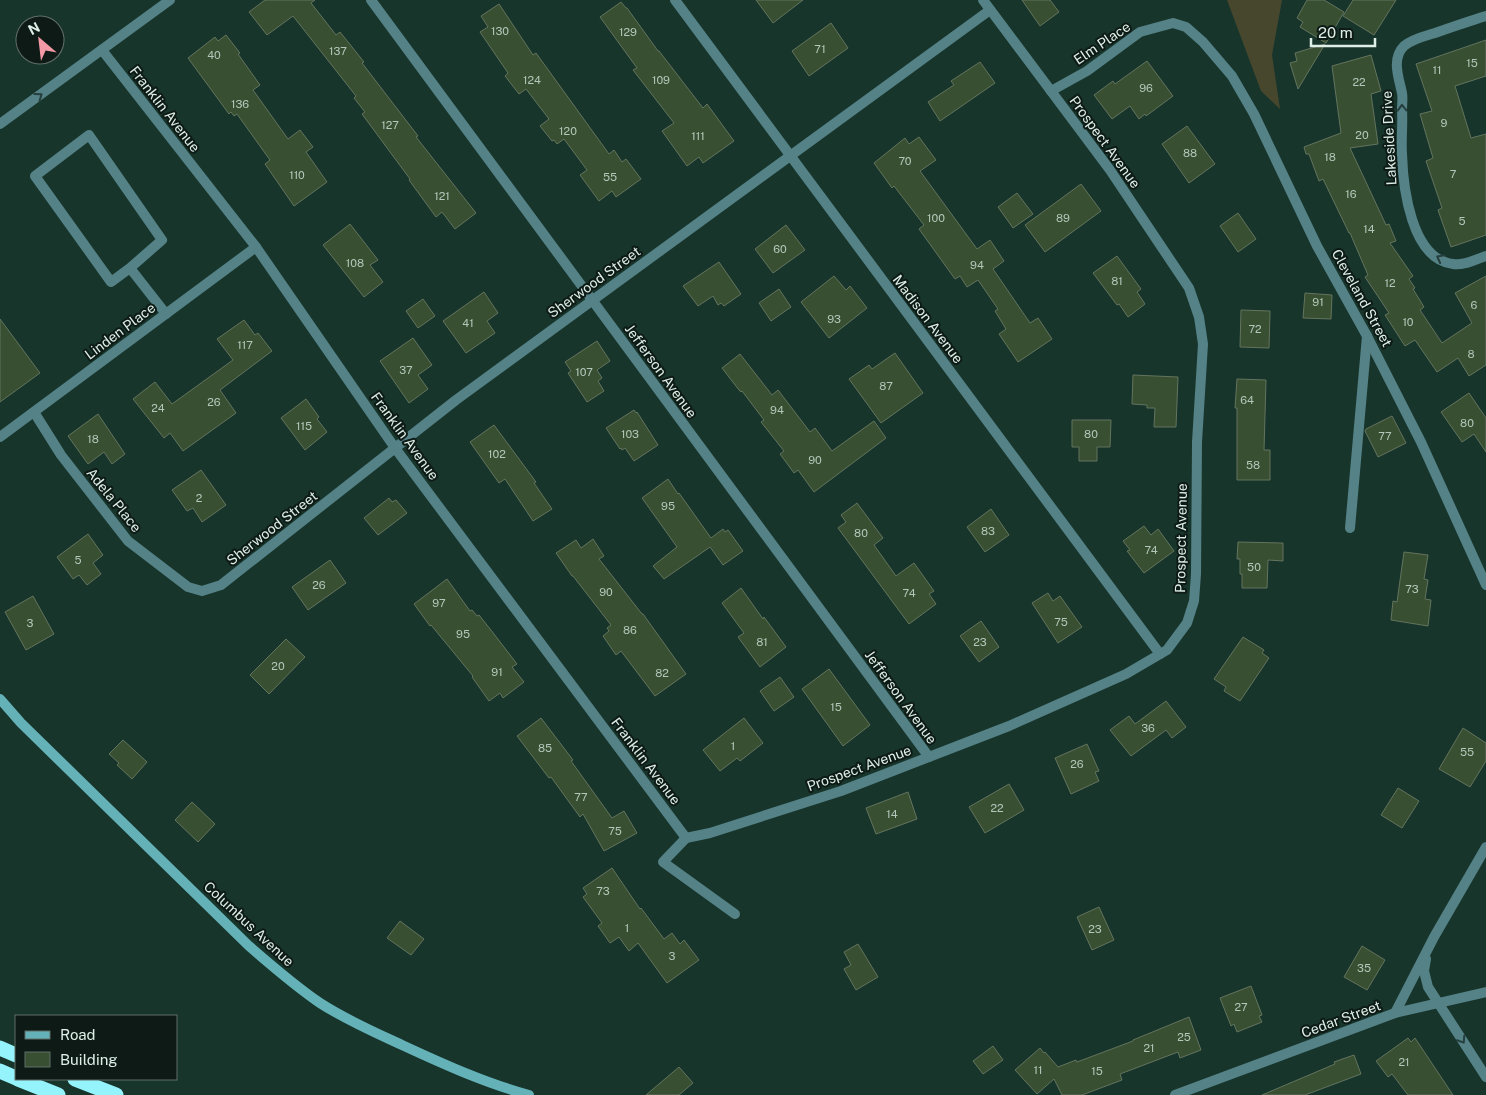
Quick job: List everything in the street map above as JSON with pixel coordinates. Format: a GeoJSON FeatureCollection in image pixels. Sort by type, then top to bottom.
{"type":"FeatureCollection","features":[{"type":"Feature","properties":{"kind":"highway"},"geometry":{"type":"LineString","coordinates":[[0,1048],[15,1055]]}},
{"type":"Feature","properties":{"kind":"highway"},"geometry":{"type":"LineString","coordinates":[[0,1071],[15,1077]]}},
{"type":"Feature","properties":{"kind":"highway"},"geometry":{"type":"LineString","coordinates":[[22,1080],[58,1095]]}},
{"type":"Feature","properties":{"kind":"highway"},"geometry":{"type":"LineString","coordinates":[[78,1080],[116,1095]]}},
{"type":"Feature","properties":{"kind":"street"},"geometry":{"type":"LineString","coordinates":[[0,124],[170,0]]}},
{"type":"Feature","properties":{"kind":"street","name":"Jefferson Avenue"},"geometry":{"type":"LineString","coordinates":[[371,0],[929,757]]}},
{"type":"Feature","properties":{"kind":"street","name":"Madison Avenue"},"geometry":{"type":"LineString","coordinates":[[675,0],[1160,654]]}},
{"type":"Feature","properties":{"kind":"street","name":"Prospect Avenue"},"geometry":{"type":"LineString","coordinates":[[686,838],[710,833],[841,791],[1009,726],[1126,674],[1167,650],[1187,623],[1194,601],[1196,574],[1197,442],[1203,344],[1199,318],[1189,288],[1110,170],[983,0]]}},
{"type":"Feature","properties":{"kind":"street","name":"Sherwood Street"},"geometry":{"type":"LineString","coordinates":[[221,585],[456,400],[990,10]]}},
{"type":"Feature","properties":{"kind":"street","name":"Lakeside Drive"},"geometry":{"type":"LineString","coordinates":[[1486,16],[1415,39],[1404,46],[1398,55],[1397,68],[1402,95],[1404,186],[1410,214],[1419,236],[1427,250],[1438,259],[1453,264],[1466,263],[1486,256]]}},
{"type":"Feature","properties":{"kind":"street","name":"Elm Place"},"geometry":{"type":"LineString","coordinates":[[1051,91],[1087,71],[1140,32],[1173,23],[1186,27],[1197,36]]}},
{"type":"Feature","properties":{"kind":"street","name":"Cleveland Street"},"geometry":{"type":"LineString","coordinates":[[1197,36],[1232,76],[1254,114],[1317,246],[1367,336],[1421,442],[1486,585]]}},
{"type":"Feature","properties":{"kind":"street","name":"Franklin Avenue"},"geometry":{"type":"LineString","coordinates":[[102,50],[256,248],[395,448],[686,838]]}},
{"type":"Feature","properties":{"kind":"street"},"geometry":{"type":"LineString","coordinates":[[89,135],[162,240],[130,268],[111,282],[35,176],[89,135]]}},
{"type":"Feature","properties":{"kind":"street","name":"Linden Place"},"geometry":{"type":"LineString","coordinates":[[0,437],[256,248]]}},
{"type":"Feature","properties":{"kind":"street"},"geometry":{"type":"LineString","coordinates":[[130,268],[166,314]]}},
{"type":"Feature","properties":{"kind":"street"},"geometry":{"type":"LineString","coordinates":[[1350,528],[1367,336]]}},
{"type":"Feature","properties":{"kind":"street","name":"Adela Place"},"geometry":{"type":"LineString","coordinates":[[34,412],[61,455],[128,541],[188,587],[202,591],[221,585]]}},
{"type":"Feature","properties":{"kind":"street","name":"Columbus Avenue"},"geometry":{"type":"LineString","coordinates":[[0,699],[28,730],[235,932],[283,976],[358,1026],[445,1065],[503,1088],[529,1095]]}},
{"type":"Feature","properties":{"kind":"street"},"geometry":{"type":"LineString","coordinates":[[686,838],[662,862],[735,914]]}},
{"type":"Feature","properties":{"kind":"street","name":"Cedar Street"},"geometry":{"type":"LineString","coordinates":[[1174,1095],[1396,1014],[1434,937],[1486,847]]}},
{"type":"Feature","properties":{"kind":"street"},"geometry":{"type":"LineString","coordinates":[[1434,937],[1424,970],[1428,987],[1486,1078]]}},
{"type":"Feature","properties":{"kind":"street"},"geometry":{"type":"LineString","coordinates":[[1396,1014],[1486,992]]}},
{"type":"Feature","properties":{"kind":"street"},"geometry":{"type":"LineString","coordinates":[[1201,1085],[1207,1095]]}},
{"type":"Feature","properties":{"kind":"green space"},"geometry":{"type":"Polygon","coordinates":[[[1227,0],[1282,0],[1272,55],[1280,109],[1261,91],[1227,0]]]}},
{"type":"Feature","properties":{"kind":"building"},"geometry":{"type":"Polygon","coordinates":[[[265,0],[315,0],[311,3],[336,35],[340,32],[364,62],[362,63],[418,136],[416,137],[476,213],[455,229],[442,212],[436,217],[362,114],[365,112],[354,98],[356,96],[293,16],[267,35],[249,12],[265,0]]]}},
{"type":"Feature","properties":{"kind":"building"},"geometry":{"type":"Polygon","coordinates":[[[756,0],[803,0],[773,23],[756,0]]]}},
{"type":"Feature","properties":{"kind":"building"},"geometry":{"type":"Polygon","coordinates":[[[1022,0],[1050,0],[1059,12],[1040,26],[1022,0]]]}},
{"type":"Feature","properties":{"kind":"building"},"geometry":{"type":"Polygon","coordinates":[[[1307,0],[1324,0],[1344,12],[1326,43],[1300,27],[1303,22],[1297,18],[1307,0]]]}},
{"type":"Feature","properties":{"kind":"building"},"geometry":{"type":"Polygon","coordinates":[[[1353,0],[1396,0],[1374,35],[1343,16],[1353,0]]]}},
{"type":"Feature","properties":{"kind":"building"},"geometry":{"type":"Polygon","coordinates":[[[621,2],[703,108],[707,104],[734,141],[703,163],[699,157],[687,166],[662,131],[674,123],[633,70],[637,68],[600,17],[621,2]]]}},
{"type":"Feature","properties":{"kind":"building"},"geometry":{"type":"Polygon","coordinates":[[[499,4],[533,55],[536,53],[609,154],[614,150],[622,162],[626,159],[641,179],[616,197],[612,191],[599,201],[580,175],[587,170],[564,139],[557,144],[554,140],[552,141],[540,126],[549,119],[526,89],[519,94],[505,76],[508,73],[480,32],[488,27],[481,16],[499,4]]]}},
{"type":"Feature","properties":{"kind":"building"},"geometry":{"type":"Polygon","coordinates":[[[831,23],[848,48],[809,76],[792,51],[831,23]]]}},
{"type":"Feature","properties":{"kind":"building"},"geometry":{"type":"Polygon","coordinates":[[[226,35],[260,85],[253,90],[288,139],[300,130],[313,147],[306,152],[327,182],[294,206],[265,164],[270,160],[237,114],[234,116],[231,112],[229,114],[188,58],[215,37],[218,41],[226,35]]]}},
{"type":"Feature","properties":{"kind":"building"},"geometry":{"type":"Polygon","coordinates":[[[1486,40],[1486,76],[1455,86],[1471,138],[1486,134],[1486,235],[1451,247],[1438,210],[1442,208],[1426,161],[1433,158],[1420,114],[1432,111],[1416,64],[1486,40]]]}},
{"type":"Feature","properties":{"kind":"building"},"geometry":{"type":"Polygon","coordinates":[[[1325,44],[1298,89],[1290,63],[1297,61],[1295,53],[1325,44]]]}},
{"type":"Feature","properties":{"kind":"building"},"geometry":{"type":"Polygon","coordinates":[[[1371,55],[1381,91],[1371,94],[1378,144],[1350,148],[1386,225],[1389,224],[1396,241],[1390,243],[1413,276],[1409,279],[1424,307],[1420,310],[1442,343],[1472,323],[1455,293],[1486,276],[1486,365],[1469,376],[1458,358],[1437,372],[1415,340],[1405,346],[1385,315],[1389,313],[1365,277],[1368,275],[1350,233],[1323,179],[1319,181],[1309,154],[1306,154],[1304,147],[1341,133],[1332,66],[1371,55]]]}},
{"type":"Feature","properties":{"kind":"building"},"geometry":{"type":"Polygon","coordinates":[[[1147,61],[1173,96],[1139,119],[1130,106],[1112,119],[1094,95],[1113,81],[1115,84],[1147,61]]]}},
{"type":"Feature","properties":{"kind":"building"},"geometry":{"type":"Polygon","coordinates":[[[980,62],[995,83],[940,121],[928,102],[954,85],[951,81],[980,62]]]}},
{"type":"Feature","properties":{"kind":"building"},"geometry":{"type":"Polygon","coordinates":[[[1187,126],[1215,164],[1189,183],[1162,144],[1187,126]]]}},
{"type":"Feature","properties":{"kind":"building"},"geometry":{"type":"Polygon","coordinates":[[[919,137],[936,160],[920,171],[977,249],[990,240],[1004,261],[993,269],[1030,323],[1038,318],[1052,339],[1018,362],[999,334],[1006,329],[995,311],[998,309],[978,280],[967,287],[960,276],[955,279],[919,229],[924,225],[894,186],[892,188],[874,163],[905,138],[909,144],[919,137]]]}},
{"type":"Feature","properties":{"kind":"building"},"geometry":{"type":"Polygon","coordinates":[[[1081,184],[1101,211],[1045,252],[1025,225],[1081,184]]]}},
{"type":"Feature","properties":{"kind":"building"},"geometry":{"type":"Polygon","coordinates":[[[1017,193],[1033,214],[1013,228],[998,207],[1017,193]]]}},
{"type":"Feature","properties":{"kind":"building"},"geometry":{"type":"Polygon","coordinates":[[[1238,213],[1256,239],[1238,252],[1220,226],[1238,213]]]}},
{"type":"Feature","properties":{"kind":"building"},"geometry":{"type":"Polygon","coordinates":[[[350,224],[378,260],[370,265],[383,282],[364,297],[323,245],[350,224]]]}},
{"type":"Feature","properties":{"kind":"building"},"geometry":{"type":"Polygon","coordinates":[[[786,225],[805,250],[773,273],[755,249],[786,225]]]}},
{"type":"Feature","properties":{"kind":"building"},"geometry":{"type":"Polygon","coordinates":[[[1117,256],[1141,289],[1137,292],[1145,304],[1128,317],[1093,273],[1117,256]]]}},
{"type":"Feature","properties":{"kind":"building"},"geometry":{"type":"Polygon","coordinates":[[[719,262],[741,294],[724,306],[721,303],[718,305],[713,296],[698,306],[683,286],[719,262]]]}},
{"type":"Feature","properties":{"kind":"building"},"geometry":{"type":"Polygon","coordinates":[[[834,276],[846,290],[850,286],[867,308],[829,338],[801,302],[834,276]]]}},
{"type":"Feature","properties":{"kind":"building"},"geometry":{"type":"Polygon","coordinates":[[[779,289],[791,307],[771,321],[759,303],[779,289]]]}},
{"type":"Feature","properties":{"kind":"building"},"geometry":{"type":"Polygon","coordinates":[[[484,292],[498,313],[487,321],[495,333],[466,353],[443,321],[484,292]]]}},
{"type":"Feature","properties":{"kind":"building"},"geometry":{"type":"Polygon","coordinates":[[[1305,293],[1332,295],[1331,319],[1303,318],[1305,293]]]}},
{"type":"Feature","properties":{"kind":"building"},"geometry":{"type":"Polygon","coordinates":[[[423,299],[435,316],[418,328],[406,311],[423,299]]]}},
{"type":"Feature","properties":{"kind":"building"},"geometry":{"type":"Polygon","coordinates":[[[1241,310],[1270,311],[1269,348],[1240,347],[1241,310]]]}},
{"type":"Feature","properties":{"kind":"building"},"geometry":{"type":"Polygon","coordinates":[[[0,319],[40,373],[0,402],[0,319]]]}},
{"type":"Feature","properties":{"kind":"building"},"geometry":{"type":"Polygon","coordinates":[[[244,320],[255,335],[258,333],[272,351],[220,390],[236,413],[183,451],[170,433],[164,438],[133,399],[155,382],[172,404],[233,360],[217,339],[244,320]]]}},
{"type":"Feature","properties":{"kind":"building"},"geometry":{"type":"Polygon","coordinates":[[[413,338],[432,365],[418,375],[428,389],[409,403],[380,361],[413,338]]]}},
{"type":"Feature","properties":{"kind":"building"},"geometry":{"type":"Polygon","coordinates":[[[597,341],[610,361],[597,370],[602,378],[598,381],[604,391],[587,402],[568,373],[571,371],[565,362],[597,341]]]}},
{"type":"Feature","properties":{"kind":"building"},"geometry":{"type":"Polygon","coordinates":[[[895,353],[923,393],[881,423],[849,379],[869,365],[872,369],[895,353]]]}},
{"type":"Feature","properties":{"kind":"building"},"geometry":{"type":"Polygon","coordinates":[[[740,354],[772,395],[778,390],[810,432],[815,428],[832,451],[874,421],[886,438],[814,492],[798,470],[794,473],[780,454],[784,451],[761,422],[764,420],[722,368],[740,354]]]}},
{"type":"Feature","properties":{"kind":"building"},"geometry":{"type":"Polygon","coordinates":[[[1133,375],[1178,377],[1176,427],[1154,427],[1155,408],[1147,408],[1147,405],[1132,404],[1133,375]]]}},
{"type":"Feature","properties":{"kind":"building"},"geometry":{"type":"Polygon","coordinates":[[[1237,379],[1266,380],[1264,450],[1270,450],[1270,480],[1237,480],[1237,408],[1235,408],[1237,379]]]}},
{"type":"Feature","properties":{"kind":"building"},"geometry":{"type":"Polygon","coordinates":[[[1469,393],[1486,418],[1486,452],[1474,434],[1462,442],[1441,412],[1469,393]]]}},
{"type":"Feature","properties":{"kind":"building"},"geometry":{"type":"Polygon","coordinates":[[[306,399],[327,432],[305,450],[281,418],[306,399]]]}},
{"type":"Feature","properties":{"kind":"building"},"geometry":{"type":"Polygon","coordinates":[[[634,410],[658,445],[634,461],[625,448],[620,449],[606,428],[634,410]]]}},
{"type":"Feature","properties":{"kind":"building"},"geometry":{"type":"Polygon","coordinates":[[[98,414],[125,454],[112,464],[104,452],[88,464],[68,436],[98,414]]]}},
{"type":"Feature","properties":{"kind":"building"},"geometry":{"type":"Polygon","coordinates":[[[1392,416],[1406,443],[1378,457],[1365,431],[1392,416]]]}},
{"type":"Feature","properties":{"kind":"building"},"geometry":{"type":"Polygon","coordinates":[[[1072,420],[1111,420],[1110,447],[1097,447],[1097,461],[1079,461],[1079,447],[1072,447],[1072,420]]]}},
{"type":"Feature","properties":{"kind":"building"},"geometry":{"type":"Polygon","coordinates":[[[494,425],[536,482],[534,483],[552,509],[533,521],[505,479],[499,483],[470,442],[494,425]]]}},
{"type":"Feature","properties":{"kind":"building"},"geometry":{"type":"Polygon","coordinates":[[[201,470],[226,505],[202,522],[193,508],[187,511],[172,490],[201,470]]]}},
{"type":"Feature","properties":{"kind":"building"},"geometry":{"type":"Polygon","coordinates":[[[668,479],[711,538],[723,529],[725,532],[728,530],[743,551],[723,565],[710,547],[664,579],[653,566],[677,547],[642,498],[668,479]]]}},
{"type":"Feature","properties":{"kind":"building"},"geometry":{"type":"Polygon","coordinates":[[[389,498],[392,502],[396,500],[407,513],[378,535],[364,518],[389,498]]]}},
{"type":"Feature","properties":{"kind":"building"},"geometry":{"type":"Polygon","coordinates":[[[857,503],[883,538],[874,545],[896,576],[914,563],[934,591],[929,594],[936,604],[909,624],[838,528],[846,522],[841,515],[857,503]]]}},
{"type":"Feature","properties":{"kind":"building"},"geometry":{"type":"Polygon","coordinates":[[[991,509],[1009,535],[985,552],[967,527],[991,509]]]}},
{"type":"Feature","properties":{"kind":"building"},"geometry":{"type":"Polygon","coordinates":[[[1144,526],[1151,535],[1158,529],[1174,551],[1144,573],[1127,551],[1130,550],[1123,541],[1144,526]]]}},
{"type":"Feature","properties":{"kind":"building"},"geometry":{"type":"Polygon","coordinates":[[[88,534],[103,555],[93,563],[101,574],[87,585],[79,575],[73,579],[57,557],[88,534]]]}},
{"type":"Feature","properties":{"kind":"building"},"geometry":{"type":"Polygon","coordinates":[[[593,539],[604,556],[599,559],[643,614],[686,674],[655,696],[621,651],[616,655],[603,636],[609,631],[607,628],[611,625],[556,553],[576,540],[581,548],[593,539]]]}},
{"type":"Feature","properties":{"kind":"building"},"geometry":{"type":"Polygon","coordinates":[[[1238,542],[1283,543],[1283,561],[1268,560],[1267,588],[1242,588],[1240,559],[1237,559],[1238,542]]]}},
{"type":"Feature","properties":{"kind":"building"},"geometry":{"type":"Polygon","coordinates":[[[1404,552],[1428,555],[1424,579],[1428,580],[1425,599],[1431,600],[1428,626],[1391,620],[1393,601],[1397,602],[1404,552]]]}},
{"type":"Feature","properties":{"kind":"building"},"geometry":{"type":"Polygon","coordinates":[[[330,560],[346,583],[308,610],[292,587],[330,560]]]}},
{"type":"Feature","properties":{"kind":"building"},"geometry":{"type":"Polygon","coordinates":[[[447,579],[470,611],[472,610],[477,616],[479,615],[517,664],[512,667],[524,682],[503,698],[500,693],[489,701],[473,676],[430,626],[414,604],[447,579]]]}},
{"type":"Feature","properties":{"kind":"building"},"geometry":{"type":"Polygon","coordinates":[[[741,588],[786,647],[760,667],[738,637],[744,633],[722,603],[741,588]]]}},
{"type":"Feature","properties":{"kind":"building"},"geometry":{"type":"Polygon","coordinates":[[[1048,593],[1053,601],[1060,596],[1082,627],[1058,643],[1032,603],[1048,593]]]}},
{"type":"Feature","properties":{"kind":"building"},"geometry":{"type":"Polygon","coordinates":[[[33,596],[54,634],[26,650],[5,612],[33,596]]]}},
{"type":"Feature","properties":{"kind":"building"},"geometry":{"type":"Polygon","coordinates":[[[981,621],[999,647],[979,662],[960,636],[981,621]]]}},
{"type":"Feature","properties":{"kind":"building"},"geometry":{"type":"Polygon","coordinates":[[[1243,637],[1264,650],[1262,653],[1269,658],[1240,701],[1224,691],[1226,687],[1214,679],[1243,637]]]}},
{"type":"Feature","properties":{"kind":"building"},"geometry":{"type":"Polygon","coordinates":[[[286,639],[305,657],[269,694],[250,675],[286,639]]]}},
{"type":"Feature","properties":{"kind":"building"},"geometry":{"type":"Polygon","coordinates":[[[829,669],[870,725],[843,746],[802,689],[829,669]]]}},
{"type":"Feature","properties":{"kind":"building"},"geometry":{"type":"Polygon","coordinates":[[[780,677],[794,697],[774,711],[760,691],[780,677]]]}},
{"type":"Feature","properties":{"kind":"building"},"geometry":{"type":"Polygon","coordinates":[[[1166,701],[1186,727],[1172,738],[1166,730],[1131,756],[1110,730],[1129,716],[1135,724],[1166,701]]]}},
{"type":"Feature","properties":{"kind":"building"},"geometry":{"type":"Polygon","coordinates":[[[541,718],[573,760],[571,761],[612,818],[624,811],[637,833],[604,851],[583,814],[580,817],[551,777],[549,778],[517,736],[541,718]]]}},
{"type":"Feature","properties":{"kind":"building"},"geometry":{"type":"Polygon","coordinates":[[[744,718],[763,743],[740,761],[737,758],[720,771],[703,750],[744,718]]]}},
{"type":"Feature","properties":{"kind":"building"},"geometry":{"type":"Polygon","coordinates":[[[1463,728],[1486,743],[1486,761],[1470,787],[1439,769],[1463,728]]]}},
{"type":"Feature","properties":{"kind":"building"},"geometry":{"type":"Polygon","coordinates":[[[123,740],[147,762],[132,779],[117,765],[119,763],[109,754],[123,740]]]}},
{"type":"Feature","properties":{"kind":"building"},"geometry":{"type":"Polygon","coordinates":[[[1087,744],[1099,771],[1095,772],[1099,781],[1071,794],[1055,758],[1087,744]]]}},
{"type":"Feature","properties":{"kind":"building"},"geometry":{"type":"Polygon","coordinates":[[[1009,784],[1024,810],[985,833],[969,807],[1009,784]]]}},
{"type":"Feature","properties":{"kind":"building"},"geometry":{"type":"Polygon","coordinates":[[[1398,788],[1419,801],[1402,828],[1381,815],[1398,788]]]}},
{"type":"Feature","properties":{"kind":"building"},"geometry":{"type":"Polygon","coordinates":[[[908,792],[917,819],[876,834],[866,808],[908,792]]]}},
{"type":"Feature","properties":{"kind":"building"},"geometry":{"type":"Polygon","coordinates":[[[192,802],[215,824],[198,842],[175,820],[192,802]]]}},
{"type":"Feature","properties":{"kind":"building"},"geometry":{"type":"Polygon","coordinates":[[[612,868],[640,909],[664,939],[672,933],[680,944],[684,940],[699,960],[667,983],[638,943],[629,951],[619,937],[610,943],[598,926],[602,923],[583,897],[587,894],[583,888],[612,868]]]}},
{"type":"Feature","properties":{"kind":"building"},"geometry":{"type":"Polygon","coordinates":[[[1099,907],[1114,940],[1092,950],[1077,917],[1099,907]]]}},
{"type":"Feature","properties":{"kind":"building"},"geometry":{"type":"Polygon","coordinates":[[[400,921],[424,939],[411,955],[387,938],[400,921]]]}},
{"type":"Feature","properties":{"kind":"building"},"geometry":{"type":"Polygon","coordinates":[[[858,944],[878,977],[856,990],[844,969],[851,965],[844,952],[858,944]]]}},
{"type":"Feature","properties":{"kind":"building"},"geometry":{"type":"Polygon","coordinates":[[[1362,946],[1385,960],[1367,990],[1344,977],[1362,946]]]}},
{"type":"Feature","properties":{"kind":"building"},"geometry":{"type":"Polygon","coordinates":[[[1251,986],[1262,1015],[1259,1016],[1262,1022],[1237,1032],[1234,1024],[1231,1026],[1220,998],[1251,986]]]}},
{"type":"Feature","properties":{"kind":"building"},"geometry":{"type":"Polygon","coordinates":[[[1189,1017],[1201,1050],[1180,1058],[1178,1052],[1120,1074],[1122,1080],[1082,1095],[1062,1095],[1054,1079],[1037,1094],[1015,1070],[1040,1048],[1058,1067],[1133,1041],[1189,1017]]]}},
{"type":"Feature","properties":{"kind":"building"},"geometry":{"type":"Polygon","coordinates":[[[1408,1038],[1411,1042],[1415,1038],[1453,1095],[1408,1095],[1392,1074],[1388,1077],[1376,1061],[1408,1038]]]}},
{"type":"Feature","properties":{"kind":"building"},"geometry":{"type":"Polygon","coordinates":[[[993,1046],[1003,1060],[983,1074],[973,1061],[993,1046]]]}},
{"type":"Feature","properties":{"kind":"building"},"geometry":{"type":"Polygon","coordinates":[[[1354,1055],[1361,1074],[1305,1095],[1262,1095],[1335,1064],[1334,1062],[1354,1055]]]}},
{"type":"Feature","properties":{"kind":"building"},"geometry":{"type":"Polygon","coordinates":[[[679,1067],[693,1083],[679,1095],[646,1095],[679,1067]]]}}]}
